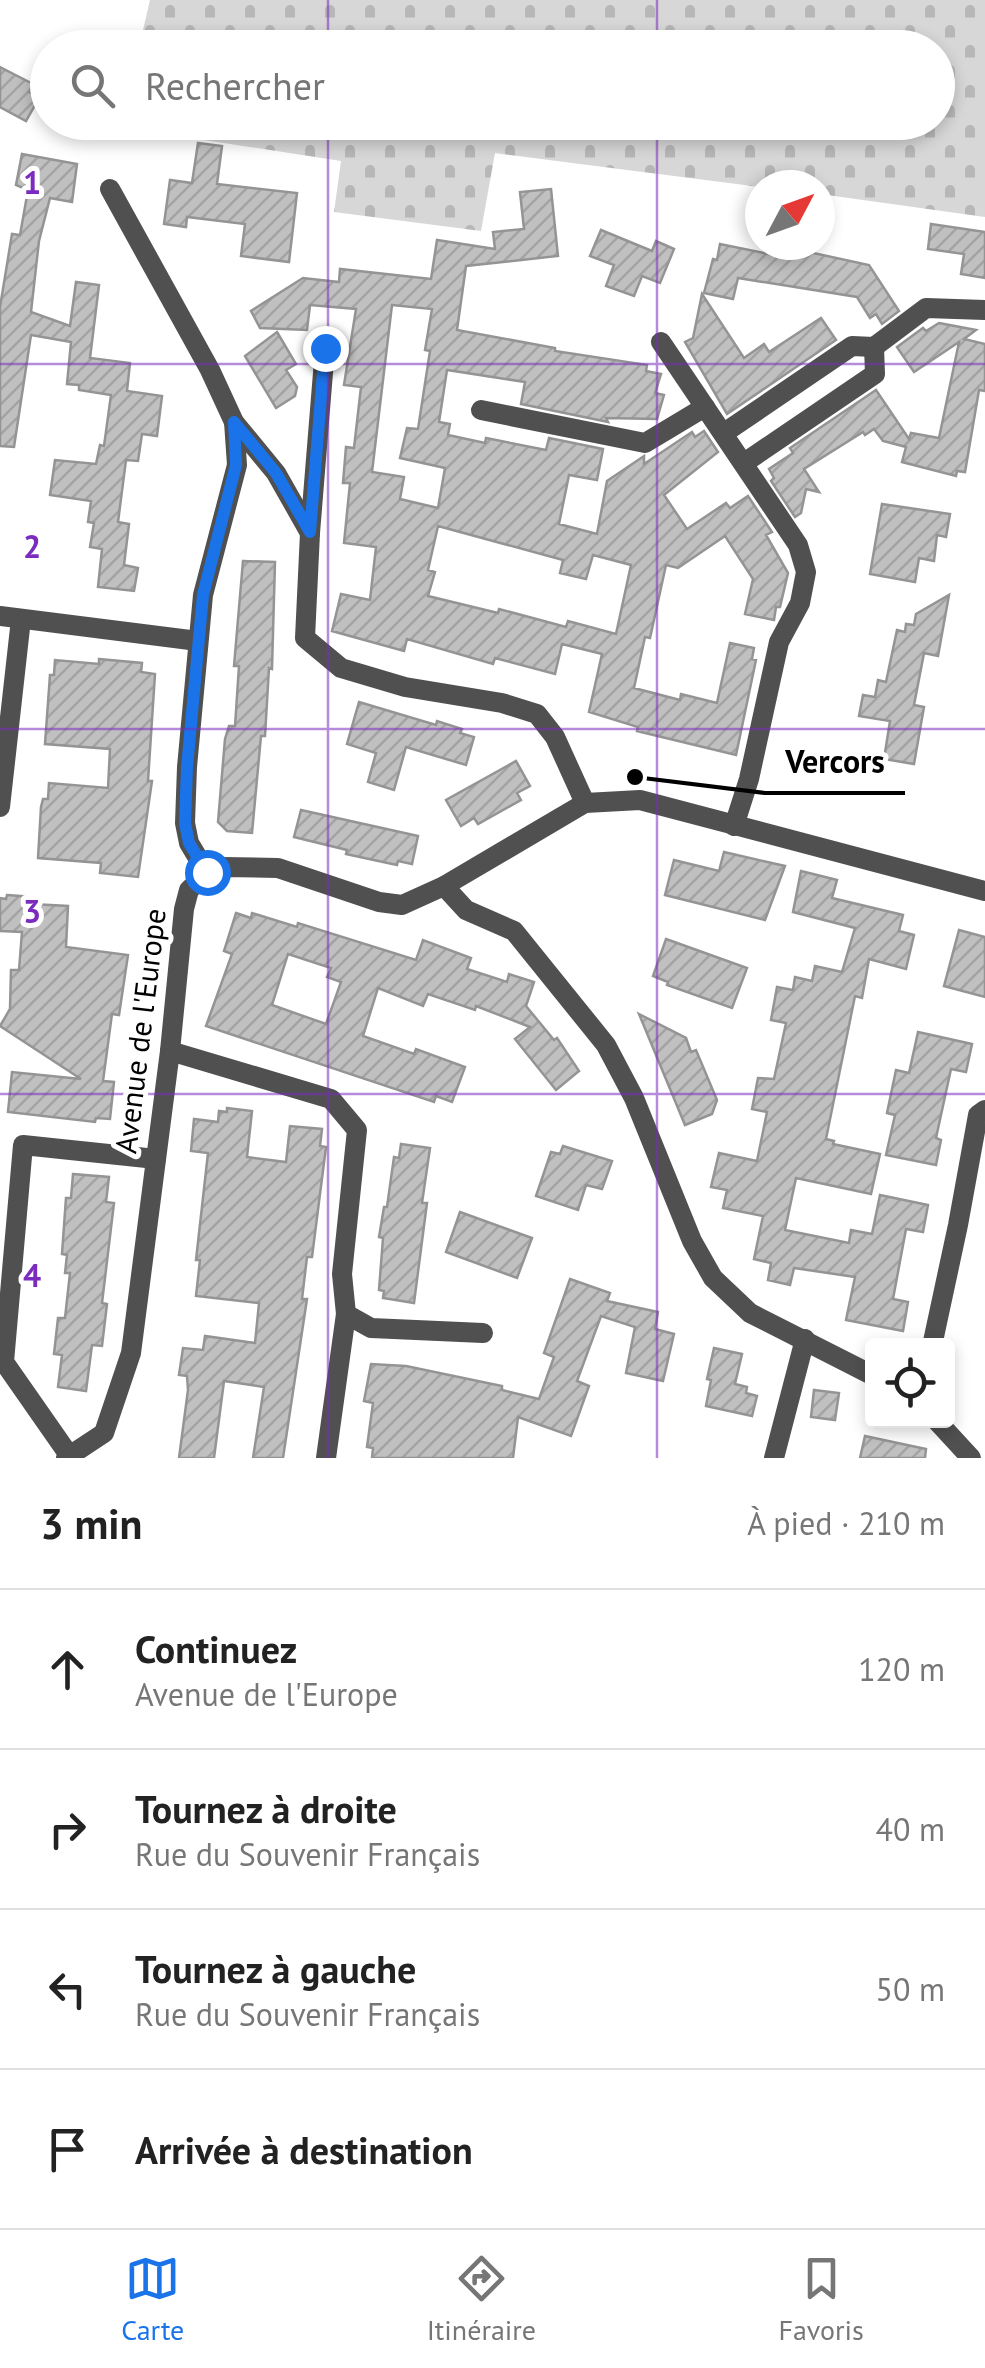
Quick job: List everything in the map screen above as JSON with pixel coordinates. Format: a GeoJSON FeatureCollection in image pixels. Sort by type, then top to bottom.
{"type":"FeatureCollection","features":[{"type":"Feature","properties":{"kind":"street"},"geometry":{"type":"LineString","coordinates":[[110,189],[210,370],[234,422],[276,473],[310,532]]}},
{"type":"Feature","properties":{"kind":"street"},"geometry":{"type":"LineString","coordinates":[[724,433],[852,346],[874,347],[926,308],[985,310]]}},
{"type":"Feature","properties":{"kind":"street"},"geometry":{"type":"LineString","coordinates":[[662,342],[798,545],[806,572],[800,603],[779,642],[750,779],[734,826]]}},
{"type":"Feature","properties":{"kind":"street"},"geometry":{"type":"LineString","coordinates":[[744,463],[876,374],[874,347]]}},
{"type":"Feature","properties":{"kind":"street"},"geometry":{"type":"LineString","coordinates":[[325,348],[305,638],[340,668],[405,687],[537,714],[555,737],[586,802]]}},
{"type":"Feature","properties":{"kind":"street"},"geometry":{"type":"LineString","coordinates":[[481,410],[645,442],[705,407]]}},
{"type":"Feature","properties":{"kind":"street"},"geometry":{"type":"LineString","coordinates":[[234,422],[236,465],[203,595],[185,823],[189,843],[207,872],[221,867],[278,868],[379,902],[402,905],[444,886],[586,802],[640,800],[985,891]]}},
{"type":"Feature","properties":{"kind":"street"},"geometry":{"type":"LineString","coordinates":[[0,807],[10,617],[198,642]]}},
{"type":"Feature","properties":{"kind":"street","name":"Avenue de l'Europe"},"geometry":{"type":"LineString","coordinates":[[69,1457],[104,1433],[131,1353],[170,1051],[184,908],[189,890],[207,872]]}},
{"type":"Feature","properties":{"kind":"street"},"geometry":{"type":"LineString","coordinates":[[444,886],[466,910],[514,931],[606,1045],[634,1098],[692,1241],[713,1278],[750,1313],[865,1370]]}},
{"type":"Feature","properties":{"kind":"street"},"geometry":{"type":"LineString","coordinates":[[170,1051],[330,1100],[357,1130],[342,1274],[346,1314],[326,1458]]}},
{"type":"Feature","properties":{"kind":"street"},"geometry":{"type":"LineString","coordinates":[[934,1338],[978,1115],[985,1110]]}},
{"type":"Feature","properties":{"kind":"street"},"geometry":{"type":"LineString","coordinates":[[69,1457],[4,1362],[24,1145],[156,1159]]}},
{"type":"Feature","properties":{"kind":"street"},"geometry":{"type":"LineString","coordinates":[[346,1314],[371,1328],[483,1333]]}},
{"type":"Feature","properties":{"kind":"street"},"geometry":{"type":"LineString","coordinates":[[774,1458],[804,1339]]}},
{"type":"Feature","properties":{"kind":"street"},"geometry":{"type":"LineString","coordinates":[[943,1428],[971,1458]]}},
{"type":"Feature","properties":{"kind":"green space"},"geometry":{"type":"Polygon","coordinates":[[[150,0],[985,0],[985,217],[835,196],[835,170],[745,170],[745,185],[495,153],[481,231],[334,212],[341,161],[205,140],[955,140],[955,30],[143,30],[150,0]]]}},
{"type":"Feature","properties":{"kind":"building"},"geometry":{"type":"Polygon","coordinates":[[[0,67],[30,82],[30,114],[26,121],[0,107],[0,67]]]}},
{"type":"Feature","properties":{"kind":"building"},"geometry":{"type":"Polygon","coordinates":[[[198,143],[222,146],[217,184],[297,193],[289,262],[241,256],[245,224],[187,217],[186,227],[164,224],[170,180],[192,183],[198,143]]]}},
{"type":"Feature","properties":{"kind":"building"},"geometry":{"type":"Polygon","coordinates":[[[22,154],[77,164],[72,202],[50,198],[39,241],[31,312],[70,326],[76,282],[99,285],[90,358],[130,363],[127,391],[162,396],[157,436],[142,434],[138,461],[126,460],[118,522],[129,524],[124,565],[138,568],[134,591],[98,587],[102,549],[90,547],[94,523],[88,522],[91,501],[50,495],[55,460],[96,464],[100,445],[104,446],[111,395],[67,384],[71,342],[31,335],[14,447],[0,446],[0,307],[12,234],[20,235],[28,190],[16,185],[22,154]]]}},
{"type":"Feature","properties":{"kind":"building"},"geometry":{"type":"Polygon","coordinates":[[[551,189],[558,256],[466,266],[457,330],[647,365],[646,371],[661,374],[655,393],[664,395],[657,419],[606,418],[608,422],[521,404],[525,382],[447,370],[439,422],[450,424],[448,435],[485,443],[486,438],[546,450],[549,438],[603,449],[597,480],[569,475],[559,524],[597,534],[607,481],[644,456],[644,464],[692,432],[695,437],[704,431],[718,452],[664,495],[687,529],[726,503],[730,508],[748,496],[772,532],[766,535],[788,573],[780,607],[776,607],[774,620],[745,614],[753,579],[725,536],[678,568],[666,565],[634,688],[680,700],[681,694],[717,703],[730,643],[754,648],[752,659],[756,660],[736,755],[637,731],[638,727],[589,712],[602,654],[562,644],[555,674],[495,658],[493,664],[407,639],[404,651],[332,631],[341,594],[370,600],[376,547],[344,543],[350,483],[343,483],[346,447],[354,448],[361,387],[344,385],[356,309],[310,305],[307,330],[260,328],[251,311],[303,278],[339,282],[340,269],[431,279],[437,240],[495,249],[493,232],[524,229],[520,192],[551,189]],[[392,305],[372,472],[404,477],[400,499],[438,508],[445,468],[400,458],[407,428],[418,429],[432,309],[392,305]],[[438,526],[428,570],[435,572],[428,596],[566,627],[568,621],[616,634],[631,565],[593,555],[586,579],[560,573],[563,560],[438,526]]]}},
{"type":"Feature","properties":{"kind":"building"},"geometry":{"type":"Polygon","coordinates":[[[931,224],[985,232],[985,278],[961,274],[964,254],[928,249],[931,224]]]}},
{"type":"Feature","properties":{"kind":"building"},"geometry":{"type":"Polygon","coordinates":[[[601,230],[652,251],[656,241],[674,249],[660,283],[642,276],[634,296],[606,286],[614,265],[590,256],[601,230]]]}},
{"type":"Feature","properties":{"kind":"building"},"geometry":{"type":"Polygon","coordinates":[[[720,244],[745,249],[745,260],[835,258],[869,265],[899,311],[882,324],[876,314],[870,318],[857,297],[738,278],[733,299],[704,293],[713,259],[717,260],[720,244]]]}},
{"type":"Feature","properties":{"kind":"building"},"geometry":{"type":"Polygon","coordinates":[[[702,294],[744,358],[764,344],[769,352],[821,318],[836,340],[727,414],[685,342],[693,338],[702,294]]]}},
{"type":"Feature","properties":{"kind":"building"},"geometry":{"type":"Polygon","coordinates":[[[939,323],[976,330],[964,339],[985,344],[985,391],[979,390],[965,472],[957,471],[956,476],[902,462],[906,447],[883,441],[874,429],[804,469],[819,492],[806,489],[801,513],[795,517],[771,481],[774,478],[769,469],[793,453],[790,448],[876,390],[909,439],[911,433],[939,438],[959,342],[914,372],[897,347],[923,328],[926,331],[939,323]]]}},
{"type":"Feature","properties":{"kind":"building"},"geometry":{"type":"Polygon","coordinates":[[[277,332],[296,364],[286,370],[297,387],[295,396],[276,408],[245,356],[277,332]]]}},
{"type":"Feature","properties":{"kind":"building"},"geometry":{"type":"Polygon","coordinates":[[[882,504],[950,514],[946,537],[937,535],[934,561],[919,558],[915,582],[870,574],[882,504]]]}},
{"type":"Feature","properties":{"kind":"building"},"geometry":{"type":"Polygon","coordinates":[[[243,561],[275,562],[272,669],[269,668],[252,833],[227,831],[218,822],[225,739],[229,726],[235,726],[239,666],[234,666],[243,561]]]}},
{"type":"Feature","properties":{"kind":"building"},"geometry":{"type":"Polygon","coordinates":[[[949,595],[938,656],[924,653],[914,705],[924,707],[914,764],[884,759],[890,721],[859,716],[863,695],[875,697],[878,680],[886,682],[897,630],[905,632],[906,624],[914,625],[916,614],[949,595]]]}},
{"type":"Feature","properties":{"kind":"building"},"geometry":{"type":"Polygon","coordinates":[[[99,659],[142,663],[141,672],[155,674],[148,781],[152,781],[138,877],[100,873],[101,863],[38,858],[41,807],[43,799],[48,799],[49,783],[108,788],[110,749],[45,744],[50,675],[54,675],[55,660],[99,664],[99,659]]]}},
{"type":"Feature","properties":{"kind":"building"},"geometry":{"type":"Polygon","coordinates":[[[359,702],[462,729],[460,733],[474,737],[466,765],[406,747],[394,790],[368,782],[376,753],[347,744],[359,702]]]}},
{"type":"Feature","properties":{"kind":"building"},"geometry":{"type":"Polygon","coordinates":[[[516,761],[530,786],[517,793],[521,800],[478,824],[474,818],[461,826],[446,800],[516,761]]]}},
{"type":"Feature","properties":{"kind":"building"},"geometry":{"type":"Polygon","coordinates":[[[301,810],[418,836],[412,864],[398,861],[397,865],[346,854],[347,850],[294,837],[301,810]]]}},
{"type":"Feature","properties":{"kind":"building"},"geometry":{"type":"Polygon","coordinates":[[[724,852],[785,866],[765,920],[665,895],[674,860],[719,871],[724,852]]]}},
{"type":"Feature","properties":{"kind":"building"},"geometry":{"type":"Polygon","coordinates":[[[801,871],[837,880],[832,898],[903,915],[899,931],[914,935],[906,969],[869,959],[862,998],[855,996],[826,1139],[880,1154],[871,1194],[796,1178],[785,1230],[849,1243],[851,1230],[872,1234],[880,1195],[928,1205],[923,1232],[906,1229],[893,1299],[908,1302],[903,1331],[846,1320],[855,1277],[794,1268],[790,1285],[768,1280],[771,1263],[754,1259],[763,1216],[723,1208],[727,1190],[711,1187],[719,1153],[757,1161],[767,1112],[752,1109],[758,1078],[774,1079],[786,1023],[771,1020],[777,987],[793,990],[795,977],[812,981],[815,966],[842,972],[855,928],[793,912],[801,871]]]}},
{"type":"Feature","properties":{"kind":"building"},"geometry":{"type":"Polygon","coordinates":[[[7,895],[33,897],[32,904],[68,906],[66,947],[128,955],[119,1015],[112,1014],[103,1081],[114,1082],[110,1119],[96,1118],[95,1122],[8,1112],[12,1072],[81,1079],[0,1026],[10,1009],[11,970],[19,970],[22,932],[0,931],[0,898],[6,899],[7,895]]]}},
{"type":"Feature","properties":{"kind":"building"},"geometry":{"type":"Polygon","coordinates":[[[236,913],[251,918],[252,913],[297,927],[298,923],[416,960],[423,940],[471,958],[467,969],[507,982],[509,974],[534,982],[526,1006],[554,1040],[557,1038],[579,1071],[556,1090],[515,1039],[530,1027],[476,1006],[475,1010],[428,994],[423,1006],[378,988],[363,1036],[465,1067],[452,1102],[436,1096],[434,1102],[206,1026],[232,954],[224,951],[236,913]],[[288,954],[272,1005],[326,1024],[341,982],[327,977],[331,968],[288,954]]]}},
{"type":"Feature","properties":{"kind":"building"},"geometry":{"type":"Polygon","coordinates":[[[959,930],[985,937],[985,997],[944,986],[959,930]]]}},
{"type":"Feature","properties":{"kind":"building"},"geometry":{"type":"Polygon","coordinates":[[[666,939],[747,968],[732,1008],[667,985],[668,982],[653,976],[666,939]]]}},
{"type":"Feature","properties":{"kind":"building"},"geometry":{"type":"Polygon","coordinates":[[[639,1014],[686,1038],[691,1052],[696,1050],[717,1100],[712,1114],[685,1125],[639,1014]]]}},
{"type":"Feature","properties":{"kind":"building"},"geometry":{"type":"Polygon","coordinates":[[[918,1032],[972,1044],[966,1072],[951,1069],[936,1138],[941,1140],[936,1165],[886,1155],[895,1115],[887,1113],[896,1070],[909,1073],[918,1032]]]}},
{"type":"Feature","properties":{"kind":"building"},"geometry":{"type":"Polygon","coordinates":[[[227,1108],[252,1111],[247,1157],[286,1162],[290,1126],[322,1129],[320,1146],[326,1147],[312,1257],[307,1257],[302,1299],[307,1299],[283,1458],[253,1458],[264,1387],[224,1381],[214,1458],[179,1458],[188,1390],[187,1376],[179,1375],[183,1348],[203,1350],[205,1336],[255,1343],[259,1303],[196,1296],[200,1260],[196,1260],[208,1153],[191,1151],[194,1119],[218,1122],[219,1111],[227,1112],[227,1108]]]}},
{"type":"Feature","properties":{"kind":"building"},"geometry":{"type":"Polygon","coordinates":[[[401,1144],[430,1148],[414,1303],[383,1298],[384,1291],[379,1290],[383,1238],[379,1237],[394,1157],[399,1158],[401,1144]]]}},
{"type":"Feature","properties":{"kind":"building"},"geometry":{"type":"Polygon","coordinates":[[[563,1146],[612,1161],[602,1189],[586,1185],[578,1210],[536,1196],[551,1152],[560,1154],[563,1146]]]}},
{"type":"Feature","properties":{"kind":"building"},"geometry":{"type":"Polygon","coordinates":[[[73,1174],[109,1177],[106,1202],[114,1203],[102,1303],[107,1304],[102,1346],[92,1345],[86,1391],[58,1387],[62,1355],[54,1354],[58,1318],[65,1318],[70,1273],[65,1273],[67,1255],[62,1254],[66,1198],[71,1198],[73,1174]]]}},
{"type":"Feature","properties":{"kind":"building"},"geometry":{"type":"Polygon","coordinates":[[[460,1212],[532,1238],[517,1278],[446,1252],[460,1212]]]}},
{"type":"Feature","properties":{"kind":"building"},"geometry":{"type":"Polygon","coordinates":[[[570,1279],[610,1293],[607,1301],[658,1312],[655,1329],[674,1334],[663,1381],[626,1373],[635,1327],[601,1316],[577,1381],[589,1386],[571,1436],[518,1417],[513,1458],[372,1458],[373,1448],[367,1447],[373,1403],[364,1401],[371,1364],[406,1366],[502,1386],[502,1390],[539,1399],[554,1357],[544,1353],[570,1279]]]}},
{"type":"Feature","properties":{"kind":"building"},"geometry":{"type":"Polygon","coordinates":[[[714,1348],[742,1354],[735,1384],[747,1387],[746,1393],[757,1396],[752,1416],[706,1406],[714,1348]]]}},
{"type":"Feature","properties":{"kind":"building"},"geometry":{"type":"Polygon","coordinates":[[[814,1390],[839,1393],[835,1420],[811,1417],[814,1390]]]}},
{"type":"Feature","properties":{"kind":"building"},"geometry":{"type":"Polygon","coordinates":[[[865,1436],[926,1449],[925,1458],[860,1458],[865,1436]]]}},
{"type":"Feature","properties":{"kind":"place","name":"Vercors"},"geometry":{"type":"Point","coordinates":[635,777]}},
{"type":"Feature","properties":{"kind":"route"},"geometry":{"type":"LineString","coordinates":[[207,872],[189,843],[185,823],[187,767],[203,595],[236,465],[234,422],[276,473],[310,532],[325,348]]}}]}
